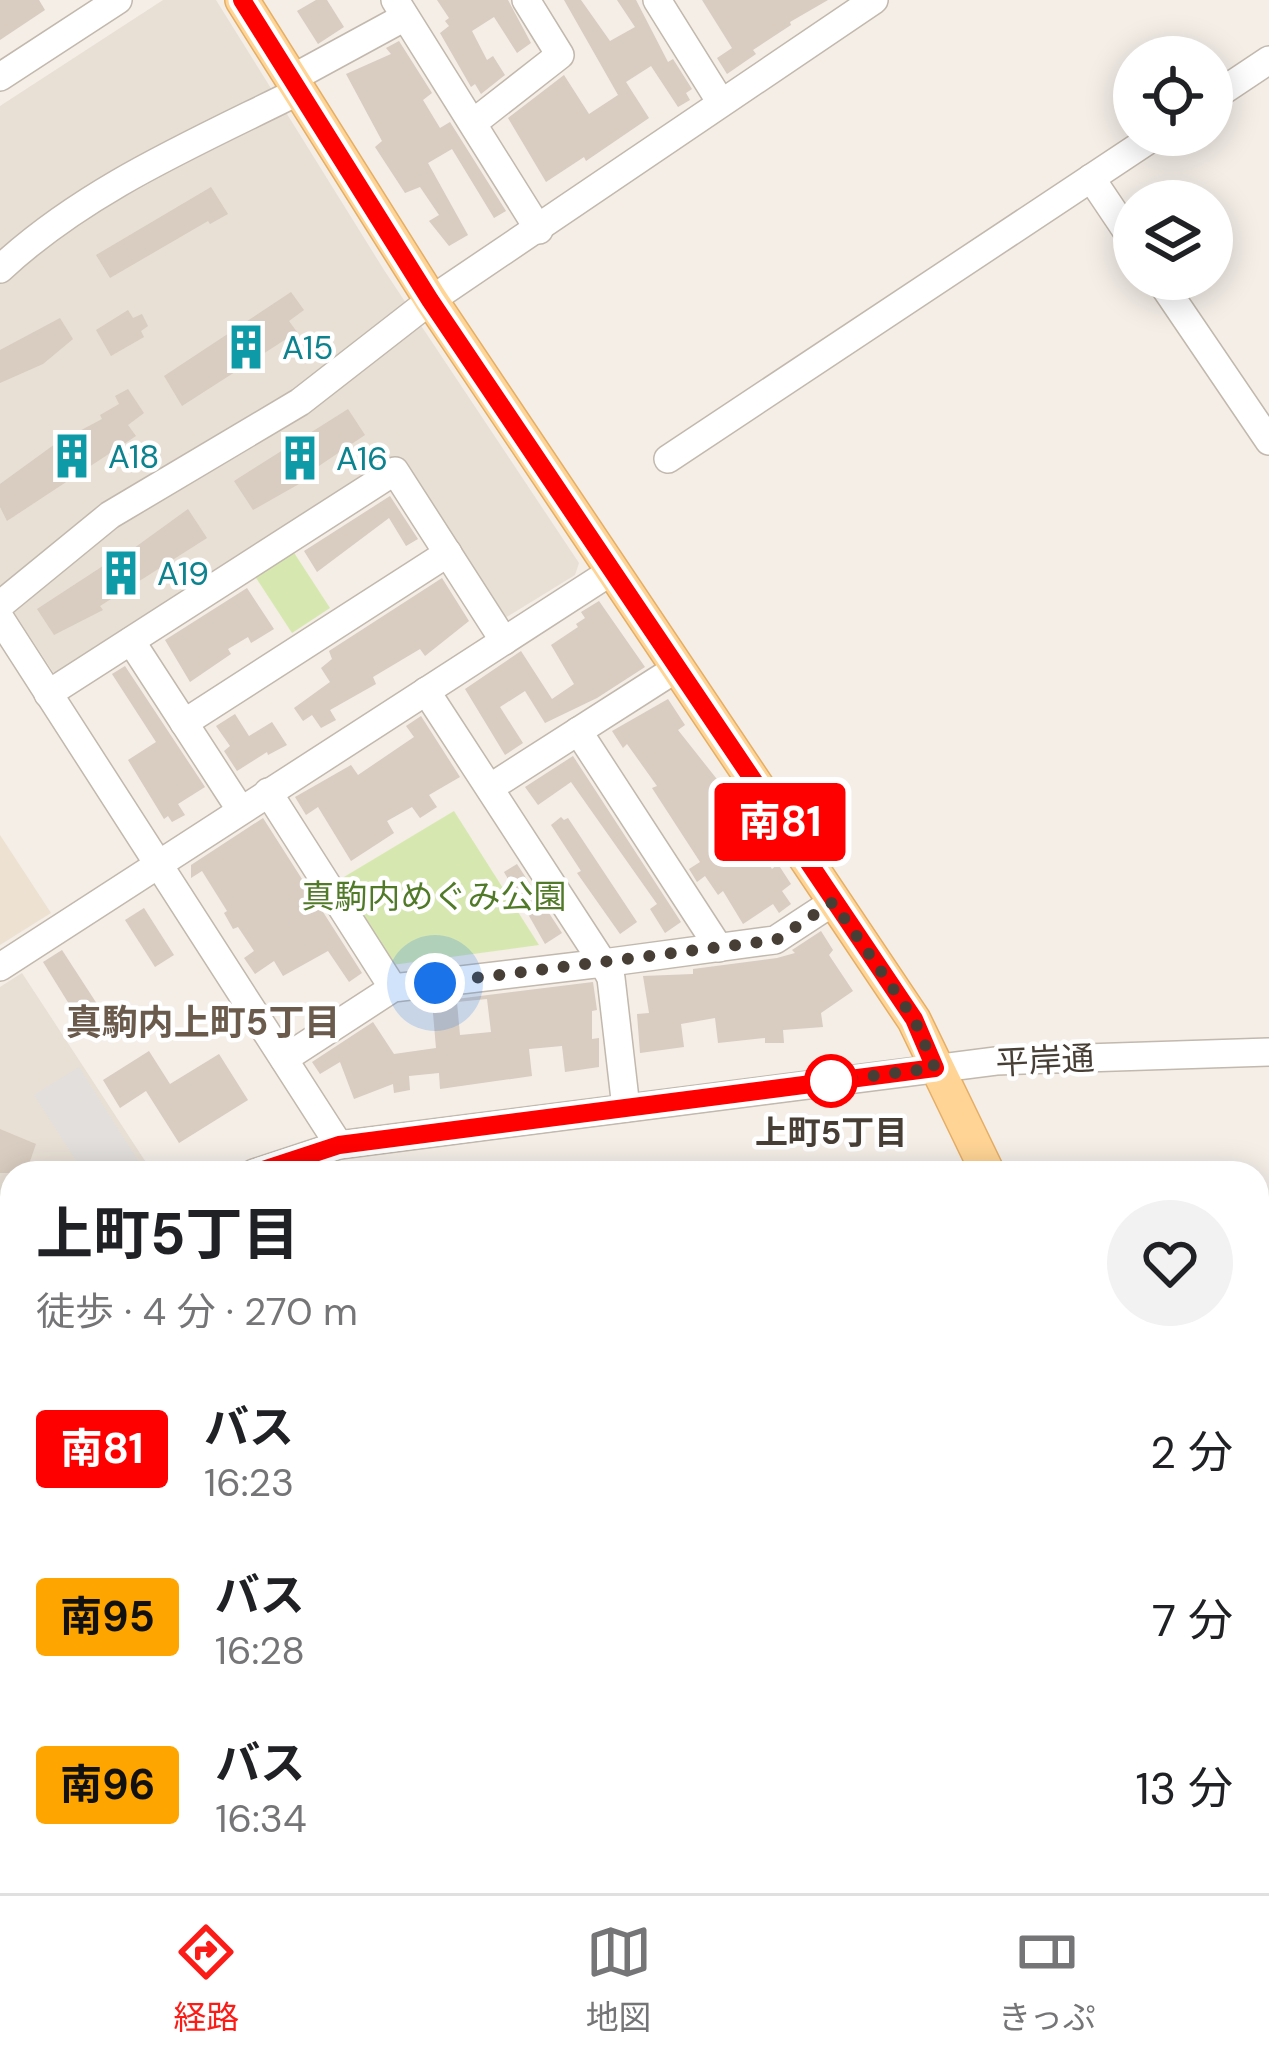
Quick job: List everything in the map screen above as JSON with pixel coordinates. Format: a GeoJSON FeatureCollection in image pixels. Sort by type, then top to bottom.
{"type":"FeatureCollection","features":[{"type":"Feature","properties":{"kind":"main road"},"geometry":{"type":"LineString","coordinates":[[242,0],[430,300],[914,1019],[982,1161]]}},
{"type":"Feature","properties":{"kind":"street"},"geometry":{"type":"LineString","coordinates":[[0,76],[118,0]]}},
{"type":"Feature","properties":{"kind":"street"},"geometry":{"type":"LineString","coordinates":[[472,123],[560,55],[526,0]]}},
{"type":"Feature","properties":{"kind":"street"},"geometry":{"type":"LineString","coordinates":[[657,0],[720,101]]}},
{"type":"Feature","properties":{"kind":"street"},"geometry":{"type":"LineString","coordinates":[[0,605],[110,515],[300,402],[430,300],[874,0]]}},
{"type":"Feature","properties":{"kind":"street"},"geometry":{"type":"LineString","coordinates":[[0,269],[48,228],[102,192],[295,85],[400,9],[539,230]]}},
{"type":"Feature","properties":{"kind":"street"},"geometry":{"type":"LineString","coordinates":[[1233,84],[1269,60]]}},
{"type":"Feature","properties":{"kind":"street"},"geometry":{"type":"LineString","coordinates":[[668,459],[1124,156]]}},
{"type":"Feature","properties":{"kind":"street"},"geometry":{"type":"LineString","coordinates":[[1091,178],[1113,211]]}},
{"type":"Feature","properties":{"kind":"street"},"geometry":{"type":"LineString","coordinates":[[1173,300],[1269,441]]}},
{"type":"Feature","properties":{"kind":"street"},"geometry":{"type":"LineString","coordinates":[[48,694],[395,471],[504,641]]}},
{"type":"Feature","properties":{"kind":"street"},"geometry":{"type":"LineString","coordinates":[[184,723],[448,553]]}},
{"type":"Feature","properties":{"kind":"street"},"geometry":{"type":"LineString","coordinates":[[0,967],[612,571]]}},
{"type":"Feature","properties":{"kind":"street"},"geometry":{"type":"LineString","coordinates":[[0,618],[339,1145]]}},
{"type":"Feature","properties":{"kind":"street"},"geometry":{"type":"LineString","coordinates":[[130,641],[240,809]]}},
{"type":"Feature","properties":{"kind":"street"},"geometry":{"type":"LineString","coordinates":[[491,787],[677,668]]}},
{"type":"Feature","properties":{"kind":"street"},"geometry":{"type":"LineString","coordinates":[[426,692],[611,978],[626,1108]]}},
{"type":"Feature","properties":{"kind":"street"},"geometry":{"type":"LineString","coordinates":[[578,731],[719,948]]}},
{"type":"Feature","properties":{"kind":"street"},"geometry":{"type":"LineString","coordinates":[[268,792],[393,988]]}},
{"type":"Feature","properties":{"kind":"street"},"geometry":{"type":"LineString","coordinates":[[284,1059],[393,988],[776,940],[833,902]]}},
{"type":"Feature","properties":{"kind":"street","name":"平岸通"},"geometry":{"type":"LineString","coordinates":[[290,1161],[339,1145],[996,1061],[1269,1052]]}},
{"type":"Feature","properties":{"kind":"shaded area"},"geometry":{"type":"Polygon","coordinates":[[[163,0],[216,0],[384,270],[579,563],[575,575],[505,618],[397,461],[65,674],[53,672],[0,591],[0,106],[163,0]]]}},
{"type":"Feature","properties":{"kind":"shaded area"},"geometry":{"type":"Polygon","coordinates":[[[0,835],[51,913],[0,945],[0,835]]]}},
{"type":"Feature","properties":{"kind":"shaded area"},"geometry":{"type":"Polygon","coordinates":[[[22,973],[145,1161],[0,1161],[0,987],[22,973]]]}},
{"type":"Feature","properties":{"kind":"shaded area"},"geometry":{"type":"Polygon","coordinates":[[[79,1067],[138,1161],[76,1161],[34,1095],[79,1067]]]}},
{"type":"Feature","properties":{"kind":"green space"},"geometry":{"type":"Polygon","coordinates":[[[287,542],[330,608],[292,633],[249,567],[287,542]]]}},
{"type":"Feature","properties":{"kind":"green space","name":"真駒内めぐみ公園"},"geometry":{"type":"Polygon","coordinates":[[[454,811],[539,945],[392,965],[339,880],[454,811]]]}},
{"type":"Feature","properties":{"kind":"building"},"geometry":{"type":"Polygon","coordinates":[[[0,0],[39,0],[45,10],[0,40],[0,0]]]}},
{"type":"Feature","properties":{"kind":"building"},"geometry":{"type":"Polygon","coordinates":[[[316,0],[327,0],[344,27],[318,44],[297,11],[316,0]]]}},
{"type":"Feature","properties":{"kind":"building"},"geometry":{"type":"Polygon","coordinates":[[[437,0],[508,0],[531,43],[517,53],[494,17],[472,31],[487,60],[493,56],[505,75],[481,94],[475,84],[471,87],[440,33],[449,26],[445,21],[449,18],[437,0]]]}},
{"type":"Feature","properties":{"kind":"building"},"geometry":{"type":"Polygon","coordinates":[[[564,0],[581,0],[610,41],[635,27],[617,0],[636,0],[668,62],[673,59],[692,89],[686,93],[690,100],[678,107],[651,66],[626,82],[649,118],[546,182],[508,118],[564,75],[589,114],[618,95],[564,0]]]}},
{"type":"Feature","properties":{"kind":"building"},"geometry":{"type":"Polygon","coordinates":[[[702,0],[828,0],[790,22],[727,74],[717,58],[732,48],[702,0]]]}},
{"type":"Feature","properties":{"kind":"building"},"geometry":{"type":"Polygon","coordinates":[[[399,41],[432,93],[423,100],[440,128],[450,122],[506,211],[494,218],[452,149],[428,163],[468,235],[449,246],[429,221],[439,215],[420,187],[405,193],[375,147],[382,141],[346,74],[391,54],[386,48],[399,41]]]}},
{"type":"Feature","properties":{"kind":"building"},"geometry":{"type":"Polygon","coordinates":[[[211,187],[228,214],[110,278],[96,255],[211,187]]]}},
{"type":"Feature","properties":{"kind":"building","name":"A15"},"geometry":{"type":"Polygon","coordinates":[[[291,292],[304,310],[289,321],[297,332],[182,406],[164,376],[291,292]]]}},
{"type":"Feature","properties":{"kind":"building"},"geometry":{"type":"Polygon","coordinates":[[[128,310],[133,318],[142,314],[148,326],[141,331],[144,337],[111,356],[96,330],[128,310]]]}},
{"type":"Feature","properties":{"kind":"building"},"geometry":{"type":"Polygon","coordinates":[[[60,318],[73,339],[43,364],[0,383],[0,350],[60,318]]]}},
{"type":"Feature","properties":{"kind":"building","name":"A18"},"geometry":{"type":"Polygon","coordinates":[[[128,389],[144,413],[128,425],[136,436],[7,521],[0,507],[0,484],[55,444],[102,419],[100,415],[119,404],[115,396],[128,389]]]}},
{"type":"Feature","properties":{"kind":"building","name":"A16"},"geometry":{"type":"Polygon","coordinates":[[[348,409],[365,435],[299,484],[253,510],[234,481],[348,409]]]}},
{"type":"Feature","properties":{"kind":"building"},"geometry":{"type":"Polygon","coordinates":[[[390,496],[418,539],[406,546],[389,518],[317,572],[304,551],[390,496]]]}},
{"type":"Feature","properties":{"kind":"building","name":"A19"},"geometry":{"type":"Polygon","coordinates":[[[188,509],[207,538],[100,606],[103,610],[54,635],[37,609],[188,509]]]}},
{"type":"Feature","properties":{"kind":"building"},"geometry":{"type":"Polygon","coordinates":[[[442,578],[469,621],[425,656],[420,649],[373,677],[376,684],[330,710],[336,720],[321,728],[312,715],[303,721],[294,708],[330,682],[321,668],[332,659],[329,651],[442,578]]]}},
{"type":"Feature","properties":{"kind":"building"},"geometry":{"type":"Polygon","coordinates":[[[247,588],[274,629],[251,643],[248,637],[228,649],[231,654],[190,682],[165,640],[247,588]]]}},
{"type":"Feature","properties":{"kind":"building"},"geometry":{"type":"Polygon","coordinates":[[[599,601],[645,667],[545,723],[525,691],[500,707],[523,743],[505,755],[465,689],[521,651],[552,699],[574,684],[551,645],[578,627],[585,618],[581,612],[599,601]]]}},
{"type":"Feature","properties":{"kind":"building"},"geometry":{"type":"Polygon","coordinates":[[[125,666],[205,787],[178,804],[185,815],[172,822],[168,816],[164,819],[128,760],[156,742],[112,674],[125,666]]]}},
{"type":"Feature","properties":{"kind":"building"},"geometry":{"type":"Polygon","coordinates":[[[668,699],[685,725],[678,730],[735,802],[772,869],[778,864],[791,884],[782,891],[791,904],[779,913],[773,904],[743,924],[723,891],[718,895],[705,876],[697,882],[689,869],[700,862],[652,788],[657,786],[612,731],[668,699]]]}},
{"type":"Feature","properties":{"kind":"building"},"geometry":{"type":"Polygon","coordinates":[[[235,714],[249,736],[272,722],[287,745],[237,771],[224,751],[230,746],[216,726],[235,714]]]}},
{"type":"Feature","properties":{"kind":"building"},"geometry":{"type":"Polygon","coordinates":[[[421,716],[460,777],[429,795],[437,807],[420,818],[412,807],[387,821],[394,833],[351,861],[318,807],[306,815],[295,797],[351,765],[358,775],[414,737],[406,726],[421,716]]]}},
{"type":"Feature","properties":{"kind":"building"},"geometry":{"type":"Polygon","coordinates":[[[573,756],[681,922],[665,933],[650,909],[657,904],[571,782],[538,805],[525,787],[573,756]]]}},
{"type":"Feature","properties":{"kind":"building"},"geometry":{"type":"Polygon","coordinates":[[[263,818],[362,973],[349,982],[328,951],[283,976],[274,961],[255,974],[244,958],[254,951],[238,927],[233,929],[202,871],[191,878],[191,865],[263,818]]]}},
{"type":"Feature","properties":{"kind":"building"},"geometry":{"type":"Polygon","coordinates":[[[568,818],[637,922],[620,934],[577,873],[581,871],[551,825],[568,818]]]}},
{"type":"Feature","properties":{"kind":"building"},"geometry":{"type":"Polygon","coordinates":[[[517,864],[562,933],[545,944],[504,872],[517,864]]]}},
{"type":"Feature","properties":{"kind":"building"},"geometry":{"type":"Polygon","coordinates":[[[144,908],[174,955],[155,967],[125,920],[144,908]]]}},
{"type":"Feature","properties":{"kind":"building"},"geometry":{"type":"Polygon","coordinates":[[[821,931],[833,950],[829,955],[853,991],[821,1013],[823,1027],[783,1030],[784,1043],[765,1043],[765,1038],[718,1043],[715,1018],[681,1024],[684,1047],[640,1053],[637,1014],[649,1013],[643,976],[693,974],[693,969],[777,958],[795,953],[792,950],[821,931]]]}},
{"type":"Feature","properties":{"kind":"building"},"geometry":{"type":"Polygon","coordinates":[[[62,950],[112,1027],[92,1041],[43,962],[62,950]]]}},
{"type":"Feature","properties":{"kind":"building"},"geometry":{"type":"Polygon","coordinates":[[[593,982],[597,1010],[592,1011],[592,1039],[599,1038],[599,1067],[565,1072],[562,1046],[529,1049],[532,1076],[440,1089],[439,1073],[409,1076],[410,1090],[394,1093],[393,1084],[354,1099],[340,1062],[320,1074],[312,1062],[373,1022],[394,1054],[436,1048],[432,1002],[593,982]],[[487,999],[457,1002],[460,1035],[491,1032],[487,999]]]}},
{"type":"Feature","properties":{"kind":"building"},"geometry":{"type":"Polygon","coordinates":[[[149,1051],[170,1084],[219,1054],[248,1100],[179,1143],[146,1091],[120,1108],[103,1080],[149,1051]]]}},
{"type":"Feature","properties":{"kind":"building"},"geometry":{"type":"Polygon","coordinates":[[[0,1129],[36,1144],[30,1161],[0,1161],[0,1129]]]}},
{"type":"Feature","properties":{"kind":"bus line","name":"南81"},"geometry":{"type":"LineString","coordinates":[[242,0],[430,300],[914,1019],[935,1068],[339,1145],[287,1161]]}},
{"type":"Feature","properties":{"kind":"place","name":"A15"},"geometry":{"type":"Point","coordinates":[246,347]}},
{"type":"Feature","properties":{"kind":"place","name":"A18"},"geometry":{"type":"Point","coordinates":[72,456]}},
{"type":"Feature","properties":{"kind":"place","name":"A16"},"geometry":{"type":"Point","coordinates":[300,458]}},
{"type":"Feature","properties":{"kind":"place","name":"A19"},"geometry":{"type":"Point","coordinates":[121,573]}},
{"type":"Feature","properties":{"kind":"place","name":"上町5丁目"},"geometry":{"type":"Point","coordinates":[831,1081]}},
{"type":"Feature","properties":{"kind":"district","name":"真駒内上町5丁目"},"geometry":{"type":"Point","coordinates":[203,1022]}},
{"type":"Feature","properties":{"kind":"route"},"geometry":{"type":"LineString","coordinates":[[435,983],[776,940],[833,902],[914,1019],[935,1068],[831,1081]]}}]}
